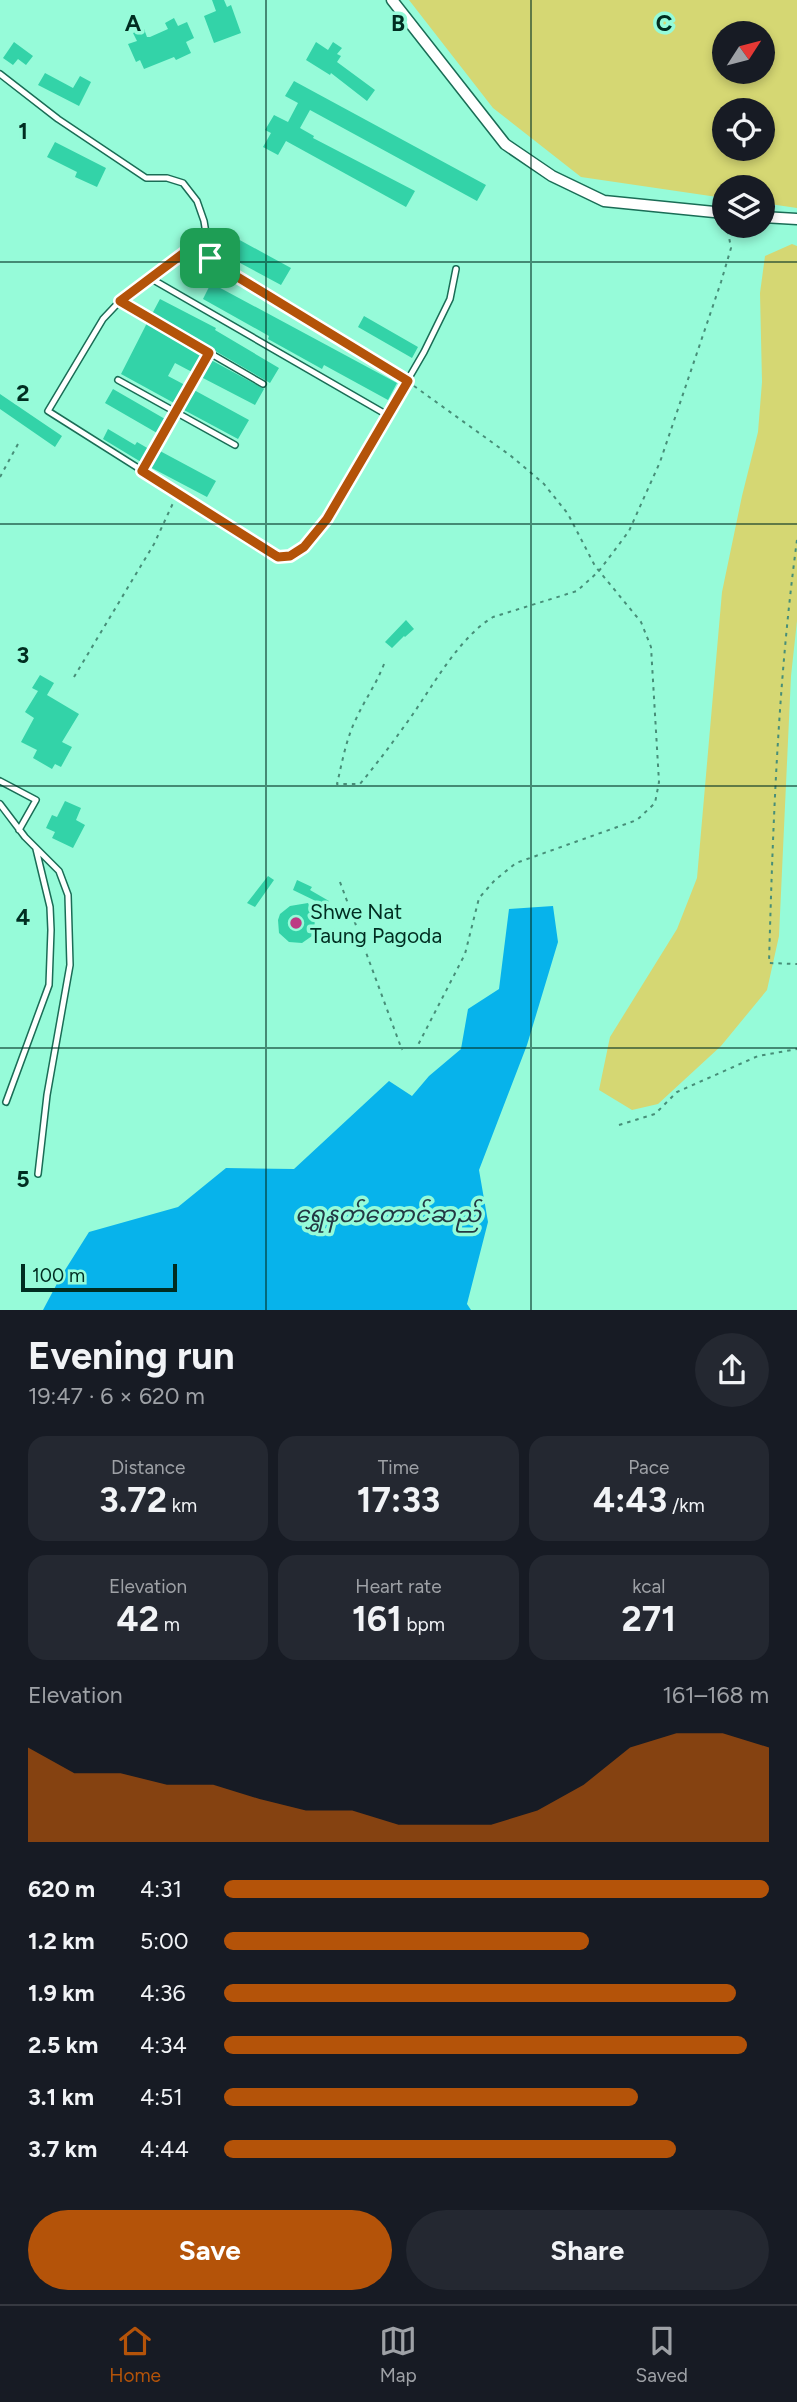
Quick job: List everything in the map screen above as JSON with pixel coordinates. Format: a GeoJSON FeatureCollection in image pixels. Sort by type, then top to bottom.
{"type":"FeatureCollection","features":[{"type":"Feature","properties":{"kind":"street"},"geometry":{"type":"LineString","coordinates":[[392,0],[505,144],[552,176],[604,201],[712,212]]}},
{"type":"Feature","properties":{"kind":"street"},"geometry":{"type":"LineString","coordinates":[[775,218],[797,219]]}},
{"type":"Feature","properties":{"kind":"lane"},"geometry":{"type":"LineString","coordinates":[[0,74],[58,120],[146,178],[167,178],[183,183],[197,201],[204,221],[210,258]]}},
{"type":"Feature","properties":{"kind":"lane"},"geometry":{"type":"LineString","coordinates":[[408,381],[226,270],[193,246],[120,301],[103,319],[48,411],[278,557],[290,556],[304,547],[327,519],[389,416],[408,381],[450,299],[456,269]]}},
{"type":"Feature","properties":{"kind":"lane"},"geometry":{"type":"LineString","coordinates":[[150,278],[389,416]]}},
{"type":"Feature","properties":{"kind":"lane"},"geometry":{"type":"LineString","coordinates":[[120,301],[263,384]]}},
{"type":"Feature","properties":{"kind":"lane"},"geometry":{"type":"LineString","coordinates":[[142,471],[209,353]]}},
{"type":"Feature","properties":{"kind":"lane"},"geometry":{"type":"LineString","coordinates":[[118,380],[236,445]]}},
{"type":"Feature","properties":{"kind":"lane"},"geometry":{"type":"LineString","coordinates":[[0,781],[36,800],[19,830]]}},
{"type":"Feature","properties":{"kind":"lane"},"geometry":{"type":"LineString","coordinates":[[0,804],[19,830],[59,871],[68,895],[70,965],[47,1095],[38,1174]]}},
{"type":"Feature","properties":{"kind":"lane"},"geometry":{"type":"LineString","coordinates":[[6,1102],[49,985],[50,906],[36,849]]}},
{"type":"Feature","properties":{"kind":"path"},"geometry":{"type":"LineString","coordinates":[[384,663],[376,684],[355,720],[337,784],[360,784],[389,748],[450,659],[483,623],[493,617],[577,591],[599,572],[629,531],[660,462],[731,248],[729,238]]}},
{"type":"Feature","properties":{"kind":"path"},"geometry":{"type":"LineString","coordinates":[[408,381],[511,456],[544,484],[568,514],[599,572],[641,622],[651,647],[659,782],[655,803],[637,820],[516,863],[495,880],[479,898],[465,954],[418,1045]]}},
{"type":"Feature","properties":{"kind":"path"},"geometry":{"type":"LineString","coordinates":[[0,477],[18,443]]}},
{"type":"Feature","properties":{"kind":"path"},"geometry":{"type":"LineString","coordinates":[[74,677],[154,544],[177,494]]}},
{"type":"Feature","properties":{"kind":"path"},"geometry":{"type":"LineString","coordinates":[[797,540],[787,616],[779,715],[769,963],[797,964]]}},
{"type":"Feature","properties":{"kind":"path"},"geometry":{"type":"LineString","coordinates":[[340,881],[402,1049]]}},
{"type":"Feature","properties":{"kind":"path"},"geometry":{"type":"LineString","coordinates":[[619,1125],[654,1114],[677,1092],[758,1056],[797,1049]]}},
{"type":"Feature","properties":{"kind":"shaded area"},"geometry":{"type":"Polygon","coordinates":[[[409,0],[797,0],[797,208],[775,205],[775,175],[712,175],[712,196],[581,177],[493,108],[409,0]]]}},
{"type":"Feature","properties":{"kind":"shaded area"},"geometry":{"type":"Polygon","coordinates":[[[792,244],[797,246],[797,621],[791,676],[779,936],[767,990],[721,1046],[658,1104],[632,1110],[599,1090],[610,1037],[677,929],[697,878],[722,592],[758,432],[762,382],[760,293],[765,256],[792,244]]]}},
{"type":"Feature","properties":{"kind":"water","name":"ရွှေနတ်တောင်ဆည်"},"geometry":{"type":"Polygon","coordinates":[[[553,906],[558,942],[527,1045],[479,1170],[488,1222],[467,1304],[471,1310],[43,1310],[89,1232],[178,1207],[226,1168],[294,1169],[389,1081],[412,1096],[429,1076],[461,1049],[468,1009],[499,989],[509,909],[553,906]]]}},
{"type":"Feature","properties":{"kind":"building"},"geometry":{"type":"Polygon","coordinates":[[[212,0],[224,0],[227,7],[231,5],[241,33],[214,43],[204,16],[216,11],[212,0]]]}},
{"type":"Feature","properties":{"kind":"building"},"geometry":{"type":"Polygon","coordinates":[[[174,18],[178,26],[187,22],[194,38],[186,42],[191,53],[144,69],[140,60],[136,62],[128,44],[137,41],[133,33],[144,29],[147,37],[150,37],[168,29],[165,23],[174,18]]]}},
{"type":"Feature","properties":{"kind":"building"},"geometry":{"type":"Polygon","coordinates":[[[14,42],[33,56],[26,65],[18,59],[13,65],[3,58],[14,42]]]}},
{"type":"Feature","properties":{"kind":"building"},"geometry":{"type":"Polygon","coordinates":[[[316,42],[328,50],[333,42],[342,48],[337,54],[341,56],[337,62],[375,90],[367,101],[331,73],[330,75],[306,60],[316,42]]]}},
{"type":"Feature","properties":{"kind":"building"},"geometry":{"type":"Polygon","coordinates":[[[45,73],[73,88],[80,76],[91,82],[79,106],[38,85],[45,73]]]}},
{"type":"Feature","properties":{"kind":"building"},"geometry":{"type":"Polygon","coordinates":[[[294,81],[486,185],[477,201],[310,110],[300,128],[314,136],[313,138],[415,191],[406,207],[286,141],[278,155],[263,147],[271,133],[265,130],[274,115],[288,122],[298,103],[285,96],[294,81]]]}},
{"type":"Feature","properties":{"kind":"building"},"geometry":{"type":"Polygon","coordinates":[[[55,142],[106,168],[97,187],[75,177],[77,172],[47,157],[55,142]]]}},
{"type":"Feature","properties":{"kind":"building"},"geometry":{"type":"Polygon","coordinates":[[[236,238],[291,268],[281,285],[227,256],[236,238]]]}},
{"type":"Feature","properties":{"kind":"building"},"geometry":{"type":"Polygon","coordinates":[[[211,283],[397,383],[388,400],[324,365],[322,369],[203,299],[211,283]]]}},
{"type":"Feature","properties":{"kind":"building"},"geometry":{"type":"Polygon","coordinates":[[[160,299],[216,328],[215,330],[279,368],[270,383],[152,314],[160,299]]]}},
{"type":"Feature","properties":{"kind":"building"},"geometry":{"type":"Polygon","coordinates":[[[364,316],[418,347],[412,358],[358,327],[364,316]]]}},
{"type":"Feature","properties":{"kind":"building"},"geometry":{"type":"Polygon","coordinates":[[[147,323],[202,355],[192,372],[175,363],[168,376],[185,385],[174,403],[121,374],[147,323]]]}},
{"type":"Feature","properties":{"kind":"building"},"geometry":{"type":"Polygon","coordinates":[[[211,360],[264,389],[255,405],[201,377],[211,360]]]}},
{"type":"Feature","properties":{"kind":"building"},"geometry":{"type":"Polygon","coordinates":[[[113,389],[165,419],[157,433],[105,403],[113,389]]]}},
{"type":"Feature","properties":{"kind":"building"},"geometry":{"type":"Polygon","coordinates":[[[194,390],[249,420],[238,439],[184,410],[194,390]]]}},
{"type":"Feature","properties":{"kind":"building"},"geometry":{"type":"Polygon","coordinates":[[[0,394],[62,436],[55,447],[0,409],[0,394]]]}},
{"type":"Feature","properties":{"kind":"building"},"geometry":{"type":"Polygon","coordinates":[[[108,429],[135,445],[137,442],[149,449],[141,462],[103,439],[108,429]]]}},
{"type":"Feature","properties":{"kind":"building"},"geometry":{"type":"Polygon","coordinates":[[[160,451],[216,481],[207,497],[150,467],[160,451]]]}},
{"type":"Feature","properties":{"kind":"building"},"geometry":{"type":"Polygon","coordinates":[[[406,620],[414,629],[392,648],[385,642],[406,620]]]}},
{"type":"Feature","properties":{"kind":"building"},"geometry":{"type":"Polygon","coordinates":[[[40,675],[54,683],[47,695],[79,714],[62,742],[72,747],[61,767],[55,764],[52,769],[33,758],[37,750],[21,742],[34,718],[25,712],[38,691],[32,688],[40,675]]]}},
{"type":"Feature","properties":{"kind":"building"},"geometry":{"type":"Polygon","coordinates":[[[65,801],[81,808],[76,820],[85,825],[73,848],[52,838],[55,832],[46,828],[52,815],[57,817],[65,801]]]}},
{"type":"Feature","properties":{"kind":"building"},"geometry":{"type":"Polygon","coordinates":[[[268,876],[274,880],[255,907],[247,903],[268,876]]]}},
{"type":"Feature","properties":{"kind":"building"},"geometry":{"type":"Polygon","coordinates":[[[297,880],[312,887],[310,890],[329,901],[326,906],[293,890],[297,880]]]}},
{"type":"Feature","properties":{"kind":"building","name":"Shwe Nat Taung Pagoda"},"geometry":{"type":"Polygon","coordinates":[[[308,903],[315,919],[312,936],[302,943],[289,942],[279,933],[280,914],[290,906],[308,903]]]}},
{"type":"Feature","properties":{"kind":"place","name":"Shwe Nat Taung Pagoda"},"geometry":{"type":"Point","coordinates":[296,923]}},
{"type":"Feature","properties":{"kind":"route"},"geometry":{"type":"LineString","coordinates":[[193,246],[210,258],[408,381],[327,519],[304,547],[290,556],[278,557],[142,471],[209,353],[120,301],[193,246]]}}]}
